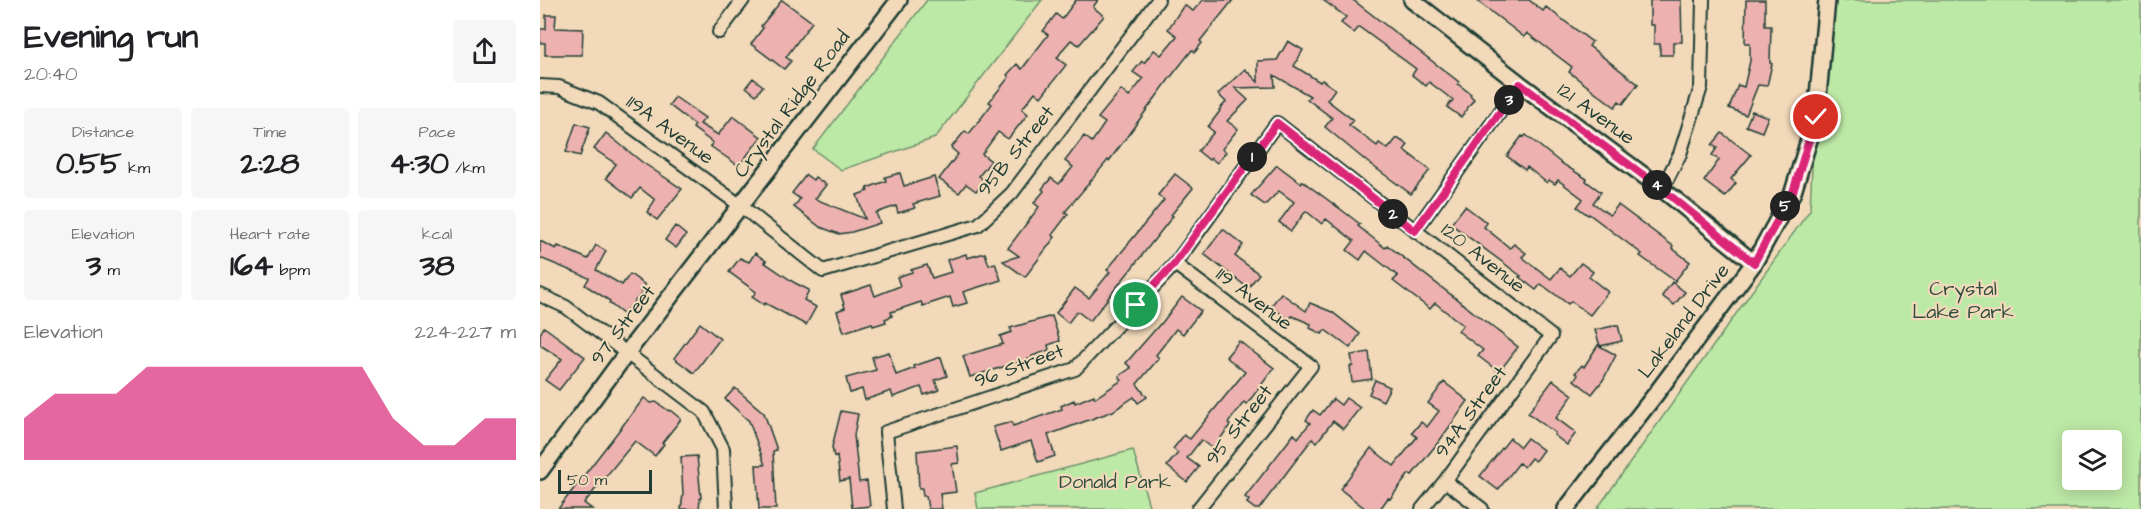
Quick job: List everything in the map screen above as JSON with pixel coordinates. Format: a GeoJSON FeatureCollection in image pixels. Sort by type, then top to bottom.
{"type":"FeatureCollection","features":[{"type":"Feature","properties":{"kind":"street"},"geometry":{"type":"LineString","coordinates":[[719,32],[743,0]]}},
{"type":"Feature","properties":{"kind":"street","name":"Crystal Ridge Road"},"geometry":{"type":"LineString","coordinates":[[741,206],[898,0]]}},
{"type":"Feature","properties":{"kind":"street","name":"95B Street"},"geometry":{"type":"LineString","coordinates":[[823,271],[978,225],[1012,193],[1158,0]]}},
{"type":"Feature","properties":{"kind":"street","name":"121 Avenue"},"geometry":{"type":"LineString","coordinates":[[1412,0],[1520,84],[1662,189],[1754,263]]}},
{"type":"Feature","properties":{"kind":"street"},"geometry":{"type":"LineString","coordinates":[[1662,189],[1680,154],[1701,87],[1702,0]]}},
{"type":"Feature","properties":{"kind":"street","name":"Lakeland Drive"},"geometry":{"type":"LineString","coordinates":[[1566,509],[1754,263],[1793,192],[1816,117],[1827,0]]}},
{"type":"Feature","properties":{"kind":"street"},"geometry":{"type":"LineString","coordinates":[[1415,231],[1520,84]]}},
{"type":"Feature","properties":{"kind":"street","name":"119A Avenue"},"geometry":{"type":"LineString","coordinates":[[540,86],[559,87],[599,103],[741,206],[823,271]]}},
{"type":"Feature","properties":{"kind":"street","name":"120 Avenue"},"geometry":{"type":"LineString","coordinates":[[1277,123],[1551,336]]}},
{"type":"Feature","properties":{"kind":"street","name":"96 Street"},"geometry":{"type":"LineString","coordinates":[[894,509],[886,432],[1075,369],[1174,264],[1277,123]]}},
{"type":"Feature","properties":{"kind":"street","name":"97 Street"},"geometry":{"type":"LineString","coordinates":[[540,471],[626,354],[741,206]]}},
{"type":"Feature","properties":{"kind":"street","name":"119 Avenue"},"geometry":{"type":"LineString","coordinates":[[1174,264],[1311,366]]}},
{"type":"Feature","properties":{"kind":"street"},"geometry":{"type":"LineString","coordinates":[[540,295],[566,307],[704,412],[723,449],[726,509]]}},
{"type":"Feature","properties":{"kind":"street","name":"94A Street"},"geometry":{"type":"LineString","coordinates":[[1422,509],[1551,336]]}},
{"type":"Feature","properties":{"kind":"street","name":"95 Street"},"geometry":{"type":"LineString","coordinates":[[1198,509],[1311,366]]}},
{"type":"Feature","properties":{"kind":"street"},"geometry":{"type":"LineString","coordinates":[[1445,481],[1482,509]]}},
{"type":"Feature","properties":{"kind":"green space"},"geometry":{"type":"Polygon","coordinates":[[[927,0],[1042,0],[935,138],[841,170],[813,149],[927,0]]]}},
{"type":"Feature","properties":{"kind":"green space","name":"Crystal Lake Park"},"geometry":{"type":"Polygon","coordinates":[[[1820,0],[2141,0],[2141,509],[1597,509],[1810,210],[1820,0]]]}},
{"type":"Feature","properties":{"kind":"green space","name":"Donald Park"},"geometry":{"type":"Polygon","coordinates":[[[1133,450],[1150,509],[978,509],[975,493],[1133,450]]]}},
{"type":"Feature","properties":{"kind":"building"},"geometry":{"type":"Polygon","coordinates":[[[782,0],[812,22],[786,57],[791,61],[784,69],[751,44],[763,28],[761,26],[782,0]]]}},
{"type":"Feature","properties":{"kind":"building"},"geometry":{"type":"Polygon","coordinates":[[[1076,0],[1098,0],[1093,7],[1104,16],[1079,45],[1071,40],[1064,48],[1057,58],[1066,65],[1041,97],[1035,92],[1022,109],[1028,114],[1008,139],[998,132],[982,154],[991,161],[979,176],[985,181],[976,191],[966,184],[959,193],[939,179],[958,154],[951,148],[965,131],[969,134],[992,104],[989,102],[1009,77],[1007,75],[1017,64],[1022,69],[1048,35],[1043,31],[1056,14],[1062,19],[1076,0]]]}},
{"type":"Feature","properties":{"kind":"building"},"geometry":{"type":"Polygon","coordinates":[[[1203,0],[1233,0],[1200,41],[1202,43],[1195,52],[1192,50],[1170,78],[1109,161],[1065,212],[1068,214],[1052,235],[1055,237],[1025,277],[1003,261],[1019,256],[1008,248],[1039,207],[1034,203],[1044,191],[1042,189],[1051,178],[1059,184],[1073,167],[1065,161],[1084,136],[1092,142],[1105,123],[1098,118],[1121,90],[1129,97],[1143,79],[1133,72],[1142,61],[1144,63],[1154,50],[1161,55],[1177,36],[1168,29],[1184,5],[1193,11],[1203,0]]]}},
{"type":"Feature","properties":{"kind":"building"},"geometry":{"type":"Polygon","coordinates":[[[1323,0],[1353,0],[1459,82],[1458,84],[1474,99],[1461,117],[1447,107],[1453,100],[1429,82],[1426,86],[1412,75],[1416,69],[1359,27],[1354,33],[1341,23],[1346,17],[1323,0]]]}},
{"type":"Feature","properties":{"kind":"building"},"geometry":{"type":"Polygon","coordinates":[[[1476,0],[1529,0],[1543,11],[1546,7],[1592,42],[1589,46],[1638,84],[1623,104],[1619,101],[1615,107],[1569,72],[1572,67],[1527,33],[1524,37],[1476,0]]]}},
{"type":"Feature","properties":{"kind":"building"},"geometry":{"type":"Polygon","coordinates":[[[1650,0],[1681,0],[1682,42],[1673,42],[1673,55],[1660,55],[1660,44],[1654,44],[1654,25],[1650,25],[1650,0]]]}},
{"type":"Feature","properties":{"kind":"building"},"geometry":{"type":"Polygon","coordinates":[[[1746,0],[1765,0],[1765,26],[1771,26],[1770,63],[1772,64],[1767,86],[1758,85],[1746,115],[1729,108],[1738,85],[1744,87],[1750,61],[1750,43],[1745,43],[1746,0]]]}},
{"type":"Feature","properties":{"kind":"building"},"geometry":{"type":"Polygon","coordinates":[[[546,15],[556,15],[555,28],[583,29],[582,55],[545,55],[545,43],[540,43],[540,29],[546,29],[546,15]]]}},
{"type":"Feature","properties":{"kind":"building"},"geometry":{"type":"Polygon","coordinates":[[[1288,41],[1303,50],[1294,66],[1335,89],[1327,100],[1353,120],[1349,125],[1377,146],[1379,143],[1388,149],[1397,138],[1408,145],[1404,150],[1430,170],[1411,194],[1325,127],[1332,118],[1307,99],[1310,96],[1274,75],[1275,87],[1235,88],[1248,100],[1227,121],[1238,129],[1222,149],[1226,152],[1217,163],[1198,151],[1214,132],[1208,127],[1226,102],[1218,94],[1245,69],[1258,82],[1258,61],[1277,60],[1288,41]]]}},
{"type":"Feature","properties":{"kind":"building"},"geometry":{"type":"Polygon","coordinates":[[[753,78],[763,86],[756,95],[746,87],[753,78]]]}},
{"type":"Feature","properties":{"kind":"building"},"geometry":{"type":"Polygon","coordinates":[[[675,97],[705,118],[700,124],[718,135],[733,116],[761,137],[739,166],[710,146],[713,143],[693,128],[695,125],[669,105],[675,97]]]}},
{"type":"Feature","properties":{"kind":"building"},"geometry":{"type":"Polygon","coordinates":[[[1752,111],[1768,117],[1762,132],[1746,126],[1752,111]]]}},
{"type":"Feature","properties":{"kind":"building"},"geometry":{"type":"Polygon","coordinates":[[[576,123],[590,127],[580,156],[566,152],[576,123]]]}},
{"type":"Feature","properties":{"kind":"building"},"geometry":{"type":"Polygon","coordinates":[[[606,133],[642,162],[682,189],[657,220],[647,212],[655,200],[640,188],[632,198],[606,178],[616,164],[594,149],[606,133]]]}},
{"type":"Feature","properties":{"kind":"building"},"geometry":{"type":"Polygon","coordinates":[[[1722,133],[1751,155],[1731,179],[1736,183],[1725,197],[1704,181],[1719,160],[1712,155],[1717,148],[1712,145],[1722,133]]]}},
{"type":"Feature","properties":{"kind":"building"},"geometry":{"type":"Polygon","coordinates":[[[1526,135],[1561,163],[1587,179],[1586,181],[1601,192],[1593,203],[1610,215],[1618,205],[1673,246],[1672,248],[1690,262],[1675,281],[1577,207],[1583,199],[1558,180],[1555,184],[1549,180],[1547,183],[1527,167],[1525,170],[1507,156],[1522,136],[1526,135]]]}},
{"type":"Feature","properties":{"kind":"building"},"geometry":{"type":"Polygon","coordinates":[[[1277,165],[1343,211],[1385,248],[1387,245],[1518,347],[1499,372],[1478,356],[1483,350],[1458,331],[1463,325],[1435,303],[1430,309],[1393,281],[1398,276],[1366,251],[1360,260],[1347,250],[1354,241],[1326,219],[1322,224],[1306,211],[1291,231],[1279,222],[1294,202],[1279,191],[1265,205],[1251,195],[1277,165]]]}},
{"type":"Feature","properties":{"kind":"building"},"geometry":{"type":"Polygon","coordinates":[[[900,173],[904,186],[934,177],[940,196],[913,204],[915,208],[898,213],[896,206],[876,213],[880,223],[839,234],[820,227],[794,207],[800,199],[792,193],[806,175],[813,180],[815,177],[826,185],[815,199],[865,219],[857,195],[868,191],[867,188],[886,181],[885,177],[900,173]]]}},
{"type":"Feature","properties":{"kind":"building"},"geometry":{"type":"Polygon","coordinates":[[[1175,174],[1193,188],[1171,215],[1173,216],[1090,321],[1077,311],[1068,323],[1056,313],[1075,288],[1089,298],[1110,272],[1107,270],[1164,200],[1158,195],[1175,174]]]}},
{"type":"Feature","properties":{"kind":"building"},"geometry":{"type":"Polygon","coordinates":[[[1465,206],[1487,223],[1484,227],[1510,248],[1514,244],[1526,253],[1522,257],[1551,279],[1560,268],[1570,276],[1581,263],[1593,272],[1589,277],[1608,292],[1590,315],[1571,301],[1568,304],[1541,284],[1536,290],[1519,277],[1521,276],[1451,224],[1465,206]]]}},
{"type":"Feature","properties":{"kind":"building"},"geometry":{"type":"Polygon","coordinates":[[[675,226],[686,235],[676,248],[665,240],[675,226]]]}},
{"type":"Feature","properties":{"kind":"building"},"geometry":{"type":"Polygon","coordinates":[[[1223,229],[1243,245],[1235,256],[1259,274],[1248,288],[1204,254],[1223,229]]]}},
{"type":"Feature","properties":{"kind":"building"},"geometry":{"type":"Polygon","coordinates":[[[540,241],[556,249],[558,246],[588,259],[596,245],[606,251],[596,270],[622,285],[630,274],[645,285],[640,291],[642,293],[623,314],[609,303],[610,301],[585,285],[589,278],[540,258],[540,241]]]}},
{"type":"Feature","properties":{"kind":"building"},"geometry":{"type":"Polygon","coordinates":[[[755,253],[766,261],[764,262],[809,290],[804,300],[816,307],[806,325],[752,297],[756,292],[729,272],[740,258],[749,262],[755,253]]]}},
{"type":"Feature","properties":{"kind":"building"},"geometry":{"type":"Polygon","coordinates":[[[985,253],[989,265],[995,263],[1001,280],[963,292],[967,303],[953,307],[950,297],[923,306],[921,302],[891,312],[892,316],[885,319],[886,322],[873,326],[872,323],[844,332],[837,311],[845,308],[841,295],[871,285],[875,296],[900,286],[897,277],[912,272],[911,270],[927,265],[932,278],[951,272],[947,260],[966,254],[967,258],[985,253]]]}},
{"type":"Feature","properties":{"kind":"building"},"geometry":{"type":"Polygon","coordinates":[[[1672,282],[1685,292],[1674,305],[1662,296],[1672,282]]]}},
{"type":"Feature","properties":{"kind":"building"},"geometry":{"type":"Polygon","coordinates":[[[1281,293],[1306,311],[1310,303],[1332,312],[1360,334],[1350,348],[1325,330],[1322,334],[1310,328],[1311,324],[1292,316],[1289,320],[1271,306],[1281,293]]]}},
{"type":"Feature","properties":{"kind":"building"},"geometry":{"type":"Polygon","coordinates":[[[1182,297],[1201,311],[1183,334],[1176,329],[1156,355],[1159,358],[1137,384],[1147,397],[1138,403],[1134,397],[1113,411],[1048,435],[1055,456],[1038,462],[1031,441],[1001,451],[993,427],[1012,422],[1013,426],[1062,409],[1061,406],[1074,400],[1075,403],[1094,395],[1095,398],[1122,380],[1119,376],[1131,368],[1126,363],[1182,297]]]}},
{"type":"Feature","properties":{"kind":"building"},"geometry":{"type":"Polygon","coordinates":[[[1052,316],[1060,341],[1048,345],[1049,350],[1032,356],[1032,358],[970,377],[963,356],[1003,344],[1000,336],[1012,332],[1010,328],[1052,316]]]}},
{"type":"Feature","properties":{"kind":"building"},"geometry":{"type":"Polygon","coordinates":[[[700,323],[720,339],[694,373],[674,358],[700,323]]]}},
{"type":"Feature","properties":{"kind":"building"},"geometry":{"type":"Polygon","coordinates":[[[1618,325],[1622,341],[1600,346],[1595,330],[1618,325]]]}},
{"type":"Feature","properties":{"kind":"building"},"geometry":{"type":"Polygon","coordinates":[[[544,327],[585,357],[559,390],[545,380],[562,359],[540,345],[540,334],[544,327]]]}},
{"type":"Feature","properties":{"kind":"building"},"geometry":{"type":"Polygon","coordinates":[[[1239,341],[1274,368],[1247,404],[1244,402],[1228,423],[1230,425],[1213,449],[1201,440],[1187,458],[1199,467],[1187,482],[1167,466],[1178,453],[1173,449],[1184,435],[1190,439],[1245,372],[1226,357],[1239,341]]]}},
{"type":"Feature","properties":{"kind":"building"},"geometry":{"type":"Polygon","coordinates":[[[1598,345],[1616,355],[1603,380],[1592,394],[1574,380],[1578,375],[1575,373],[1582,365],[1584,367],[1598,345]]]}},
{"type":"Feature","properties":{"kind":"building"},"geometry":{"type":"Polygon","coordinates":[[[889,352],[896,375],[941,357],[947,376],[935,380],[939,390],[924,395],[921,387],[893,397],[891,391],[865,400],[862,389],[850,393],[846,378],[876,370],[872,357],[889,352]]]}},
{"type":"Feature","properties":{"kind":"building"},"geometry":{"type":"Polygon","coordinates":[[[1369,352],[1372,379],[1352,382],[1351,355],[1369,352]]]}},
{"type":"Feature","properties":{"kind":"building"},"geometry":{"type":"Polygon","coordinates":[[[1375,380],[1390,387],[1383,401],[1369,394],[1375,380]]]}},
{"type":"Feature","properties":{"kind":"building"},"geometry":{"type":"Polygon","coordinates":[[[1553,380],[1573,395],[1556,418],[1576,433],[1567,445],[1528,413],[1553,380]]]}},
{"type":"Feature","properties":{"kind":"building"},"geometry":{"type":"Polygon","coordinates":[[[1444,382],[1468,401],[1440,440],[1390,499],[1388,498],[1380,509],[1366,509],[1340,489],[1371,448],[1394,466],[1417,437],[1412,433],[1421,422],[1427,427],[1439,411],[1428,403],[1444,382]]]}},
{"type":"Feature","properties":{"kind":"building"},"geometry":{"type":"Polygon","coordinates":[[[735,388],[764,413],[777,450],[773,451],[776,509],[759,509],[756,465],[765,465],[749,421],[725,399],[735,388]]]}},
{"type":"Feature","properties":{"kind":"building"},"geometry":{"type":"Polygon","coordinates":[[[644,398],[651,403],[656,402],[681,419],[655,456],[635,441],[584,503],[592,509],[558,509],[644,398]]]}},
{"type":"Feature","properties":{"kind":"building"},"geometry":{"type":"Polygon","coordinates":[[[1346,398],[1360,408],[1343,429],[1333,421],[1317,442],[1312,439],[1259,509],[1247,503],[1249,500],[1245,497],[1294,434],[1298,438],[1310,423],[1306,420],[1313,410],[1320,415],[1333,399],[1341,405],[1346,398]]]}},
{"type":"Feature","properties":{"kind":"building"},"geometry":{"type":"Polygon","coordinates":[[[841,411],[858,414],[854,435],[859,482],[867,481],[870,506],[852,508],[849,479],[840,481],[837,456],[834,457],[832,447],[841,411]]]}},
{"type":"Feature","properties":{"kind":"building"},"geometry":{"type":"Polygon","coordinates":[[[1510,438],[1520,447],[1527,438],[1543,450],[1535,461],[1531,458],[1524,467],[1519,463],[1498,490],[1480,476],[1510,438]]]}},
{"type":"Feature","properties":{"kind":"building"},"geometry":{"type":"Polygon","coordinates":[[[957,446],[959,463],[952,464],[956,492],[940,494],[942,509],[928,509],[926,496],[923,496],[922,488],[919,488],[917,451],[957,446]]]}},
{"type":"Feature","properties":{"kind":"building"},"geometry":{"type":"Polygon","coordinates":[[[697,456],[701,498],[699,509],[681,509],[683,494],[681,457],[697,456]]]}},
{"type":"Feature","properties":{"kind":"route"},"geometry":{"type":"LineString","coordinates":[[1136,305],[1174,264],[1277,123],[1415,231],[1520,84],[1662,189],[1754,263],[1793,192],[1816,117]]}}]}
